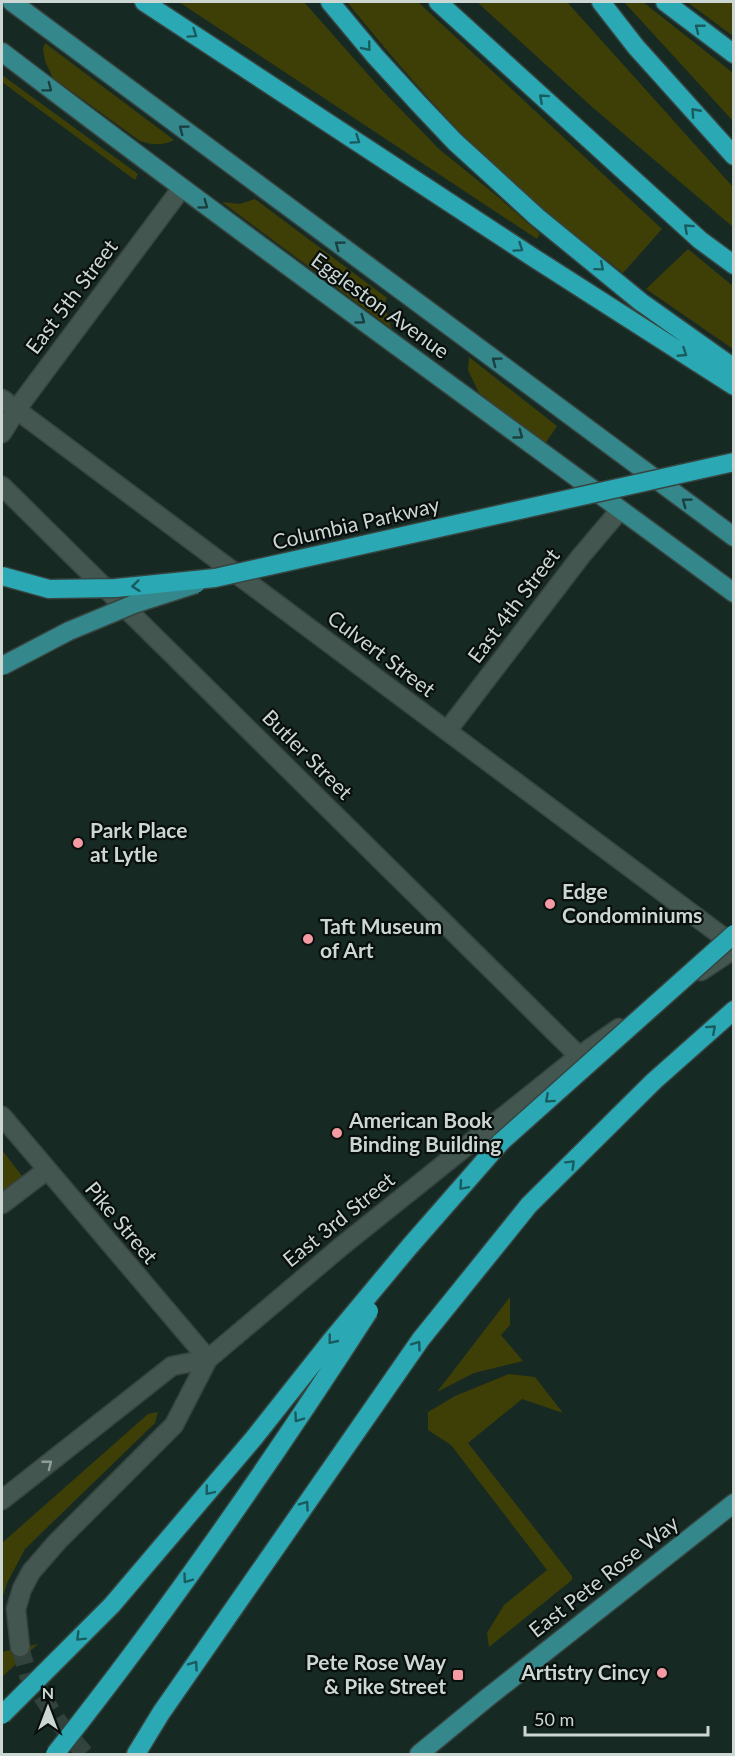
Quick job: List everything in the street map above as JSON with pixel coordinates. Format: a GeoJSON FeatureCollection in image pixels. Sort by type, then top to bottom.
{"type":"FeatureCollection","features":[{"type":"Feature","properties":{"kind":"highway"},"geometry":{"type":"LineString","coordinates":[[144,2],[534,258],[734,386]]}},
{"type":"Feature","properties":{"kind":"highway"},"geometry":{"type":"LineString","coordinates":[[330,2],[375,56],[455,142],[537,217],[641,302],[734,368]]}},
{"type":"Feature","properties":{"kind":"highway"},"geometry":{"type":"LineString","coordinates":[[438,2],[700,240],[734,265]]}},
{"type":"Feature","properties":{"kind":"highway"},"geometry":{"type":"LineString","coordinates":[[601,2],[636,48],[734,156]]}},
{"type":"Feature","properties":{"kind":"highway"},"geometry":{"type":"LineString","coordinates":[[665,2],[734,54]]}},
{"type":"Feature","properties":{"kind":"highway","name":"Columbia Parkway"},"geometry":{"type":"LineString","coordinates":[[215,579],[734,462]]}},
{"type":"Feature","properties":{"kind":"highway"},"geometry":{"type":"LineString","coordinates":[[2,576],[49,589],[116,588],[215,579]]}},
{"type":"Feature","properties":{"kind":"highway"},"geometry":{"type":"LineString","coordinates":[[2,1715],[112,1605],[254,1438],[410,1246],[501,1142],[734,934]]}},
{"type":"Feature","properties":{"kind":"highway"},"geometry":{"type":"LineString","coordinates":[[127,1755],[161,1713],[421,1340],[529,1205],[654,1081],[734,1010]]}},
{"type":"Feature","properties":{"kind":"highway"},"geometry":{"type":"LineString","coordinates":[[55,1755],[114,1680],[201,1558],[329,1373],[410,1246]]}},
{"type":"Feature","properties":{"kind":"highway"},"geometry":{"type":"LineString","coordinates":[[136,1755],[161,1713]]}},
{"type":"Feature","properties":{"kind":"main road","name":"Eggleston Avenue"},"geometry":{"type":"LineString","coordinates":[[12,2],[734,537]]}},
{"type":"Feature","properties":{"kind":"main road","name":"Eggleston Avenue"},"geometry":{"type":"LineString","coordinates":[[2,52],[181,189],[734,593]]}},
{"type":"Feature","properties":{"kind":"main road","name":"Columbia Parkway"},"geometry":{"type":"LineString","coordinates":[[2,666],[69,631],[134,604],[215,579]]}},
{"type":"Feature","properties":{"kind":"main road","name":"East Pete Rose Way"},"geometry":{"type":"LineString","coordinates":[[419,1755],[487,1698],[734,1503]]}},
{"type":"Feature","properties":{"kind":"street","name":"East 5th Street"},"geometry":{"type":"LineString","coordinates":[[2,433],[9,404],[181,189]]}},
{"type":"Feature","properties":{"kind":"street","name":"Culvert Street"},"geometry":{"type":"LineString","coordinates":[[9,404],[734,947]]}},
{"type":"Feature","properties":{"kind":"street","name":"Butler Street"},"geometry":{"type":"LineString","coordinates":[[2,486],[579,1056]]}},
{"type":"Feature","properties":{"kind":"street","name":"East 4th Street"},"geometry":{"type":"LineString","coordinates":[[447,731],[581,556],[621,510]]}},
{"type":"Feature","properties":{"kind":"street","name":"East 3rd Street"},"geometry":{"type":"LineString","coordinates":[[2,1500],[172,1366],[208,1359],[343,1245],[579,1056],[734,947]]}},
{"type":"Feature","properties":{"kind":"street","name":"Pike Street"},"geometry":{"type":"LineString","coordinates":[[2,1116],[208,1359]]}},
{"type":"Feature","properties":{"kind":"street"},"geometry":{"type":"LineString","coordinates":[[2,1204],[47,1170]]}},
{"type":"Feature","properties":{"kind":"street"},"geometry":{"type":"LineString","coordinates":[[20,1647],[16,1609],[31,1572],[57,1542],[174,1425],[208,1359]]}},
{"type":"Feature","properties":{"kind":"shaded area"},"geometry":{"type":"Polygon","coordinates":[[[179,2],[304,2],[380,88],[439,149],[540,234],[537,239],[179,2]]]}},
{"type":"Feature","properties":{"kind":"shaded area"},"geometry":{"type":"Polygon","coordinates":[[[347,2],[418,2],[662,229],[623,273],[555,220],[493,165],[407,74],[347,2]]]}},
{"type":"Feature","properties":{"kind":"shaded area"},"geometry":{"type":"Polygon","coordinates":[[[477,2],[567,2],[733,187],[733,227],[591,106],[477,2]]]}},
{"type":"Feature","properties":{"kind":"shaded area"},"geometry":{"type":"Polygon","coordinates":[[[624,2],[643,2],[733,73],[733,121],[624,2]]]}},
{"type":"Feature","properties":{"kind":"shaded area"},"geometry":{"type":"Polygon","coordinates":[[[687,2],[733,2],[733,36],[687,2]]]}},
{"type":"Feature","properties":{"kind":"shaded area"},"geometry":{"type":"Polygon","coordinates":[[[45,43],[174,140],[157,144],[140,141],[53,78],[45,61],[43,49],[45,43]]]}},
{"type":"Feature","properties":{"kind":"shaded area"},"geometry":{"type":"Polygon","coordinates":[[[2,75],[138,174],[135,180],[2,82],[2,75]]]}},
{"type":"Feature","properties":{"kind":"shaded area"},"geometry":{"type":"Polygon","coordinates":[[[255,199],[387,298],[384,304],[392,329],[222,202],[240,204],[255,199]]]}},
{"type":"Feature","properties":{"kind":"shaded area"},"geometry":{"type":"Polygon","coordinates":[[[688,249],[733,286],[733,349],[646,289],[688,249]]]}},
{"type":"Feature","properties":{"kind":"shaded area"},"geometry":{"type":"Polygon","coordinates":[[[469,357],[557,426],[545,444],[479,393],[468,370],[469,357]]]}},
{"type":"Feature","properties":{"kind":"shaded area"},"geometry":{"type":"Polygon","coordinates":[[[2,1150],[22,1176],[20,1182],[2,1197],[2,1150]]]}},
{"type":"Feature","properties":{"kind":"shaded area"},"geometry":{"type":"Polygon","coordinates":[[[510,1297],[510,1325],[501,1335],[523,1361],[474,1373],[437,1392],[510,1297]]]}},
{"type":"Feature","properties":{"kind":"shaded area"},"geometry":{"type":"Polygon","coordinates":[[[509,1374],[535,1377],[563,1413],[522,1399],[468,1443],[572,1576],[572,1580],[489,1647],[487,1633],[504,1605],[547,1570],[451,1445],[428,1430],[428,1412],[455,1396],[509,1374]]]}},
{"type":"Feature","properties":{"kind":"shaded area"},"geometry":{"type":"Polygon","coordinates":[[[158,1412],[155,1423],[25,1549],[7,1583],[2,1599],[2,1543],[148,1414],[158,1412]]]}},
{"type":"Feature","properties":{"kind":"shaded area"},"geometry":{"type":"Polygon","coordinates":[[[38,1644],[2,1677],[2,1652],[38,1644]]]}},
{"type":"Feature","properties":{"kind":"tunnel"},"geometry":{"type":"LineString","coordinates":[[20,1647],[28,1675],[60,1724],[85,1754]]}},
{"type":"Feature","properties":{"kind":"place","name":"Park Place at Lytle"},"geometry":{"type":"Point","coordinates":[78,843]}},
{"type":"Feature","properties":{"kind":"place","name":"Edge Condominiums"},"geometry":{"type":"Point","coordinates":[550,904]}},
{"type":"Feature","properties":{"kind":"place","name":"Taft Museum of Art"},"geometry":{"type":"Point","coordinates":[308,939]}},
{"type":"Feature","properties":{"kind":"place","name":"American Book Binding Building"},"geometry":{"type":"Point","coordinates":[337,1133]}},
{"type":"Feature","properties":{"kind":"place","name":"Artistry Cincy"},"geometry":{"type":"Point","coordinates":[662,1673]}},
{"type":"Feature","properties":{"kind":"place","name":"Pete Rose Way & Pike Street"},"geometry":{"type":"Point","coordinates":[458,1675]}}]}
